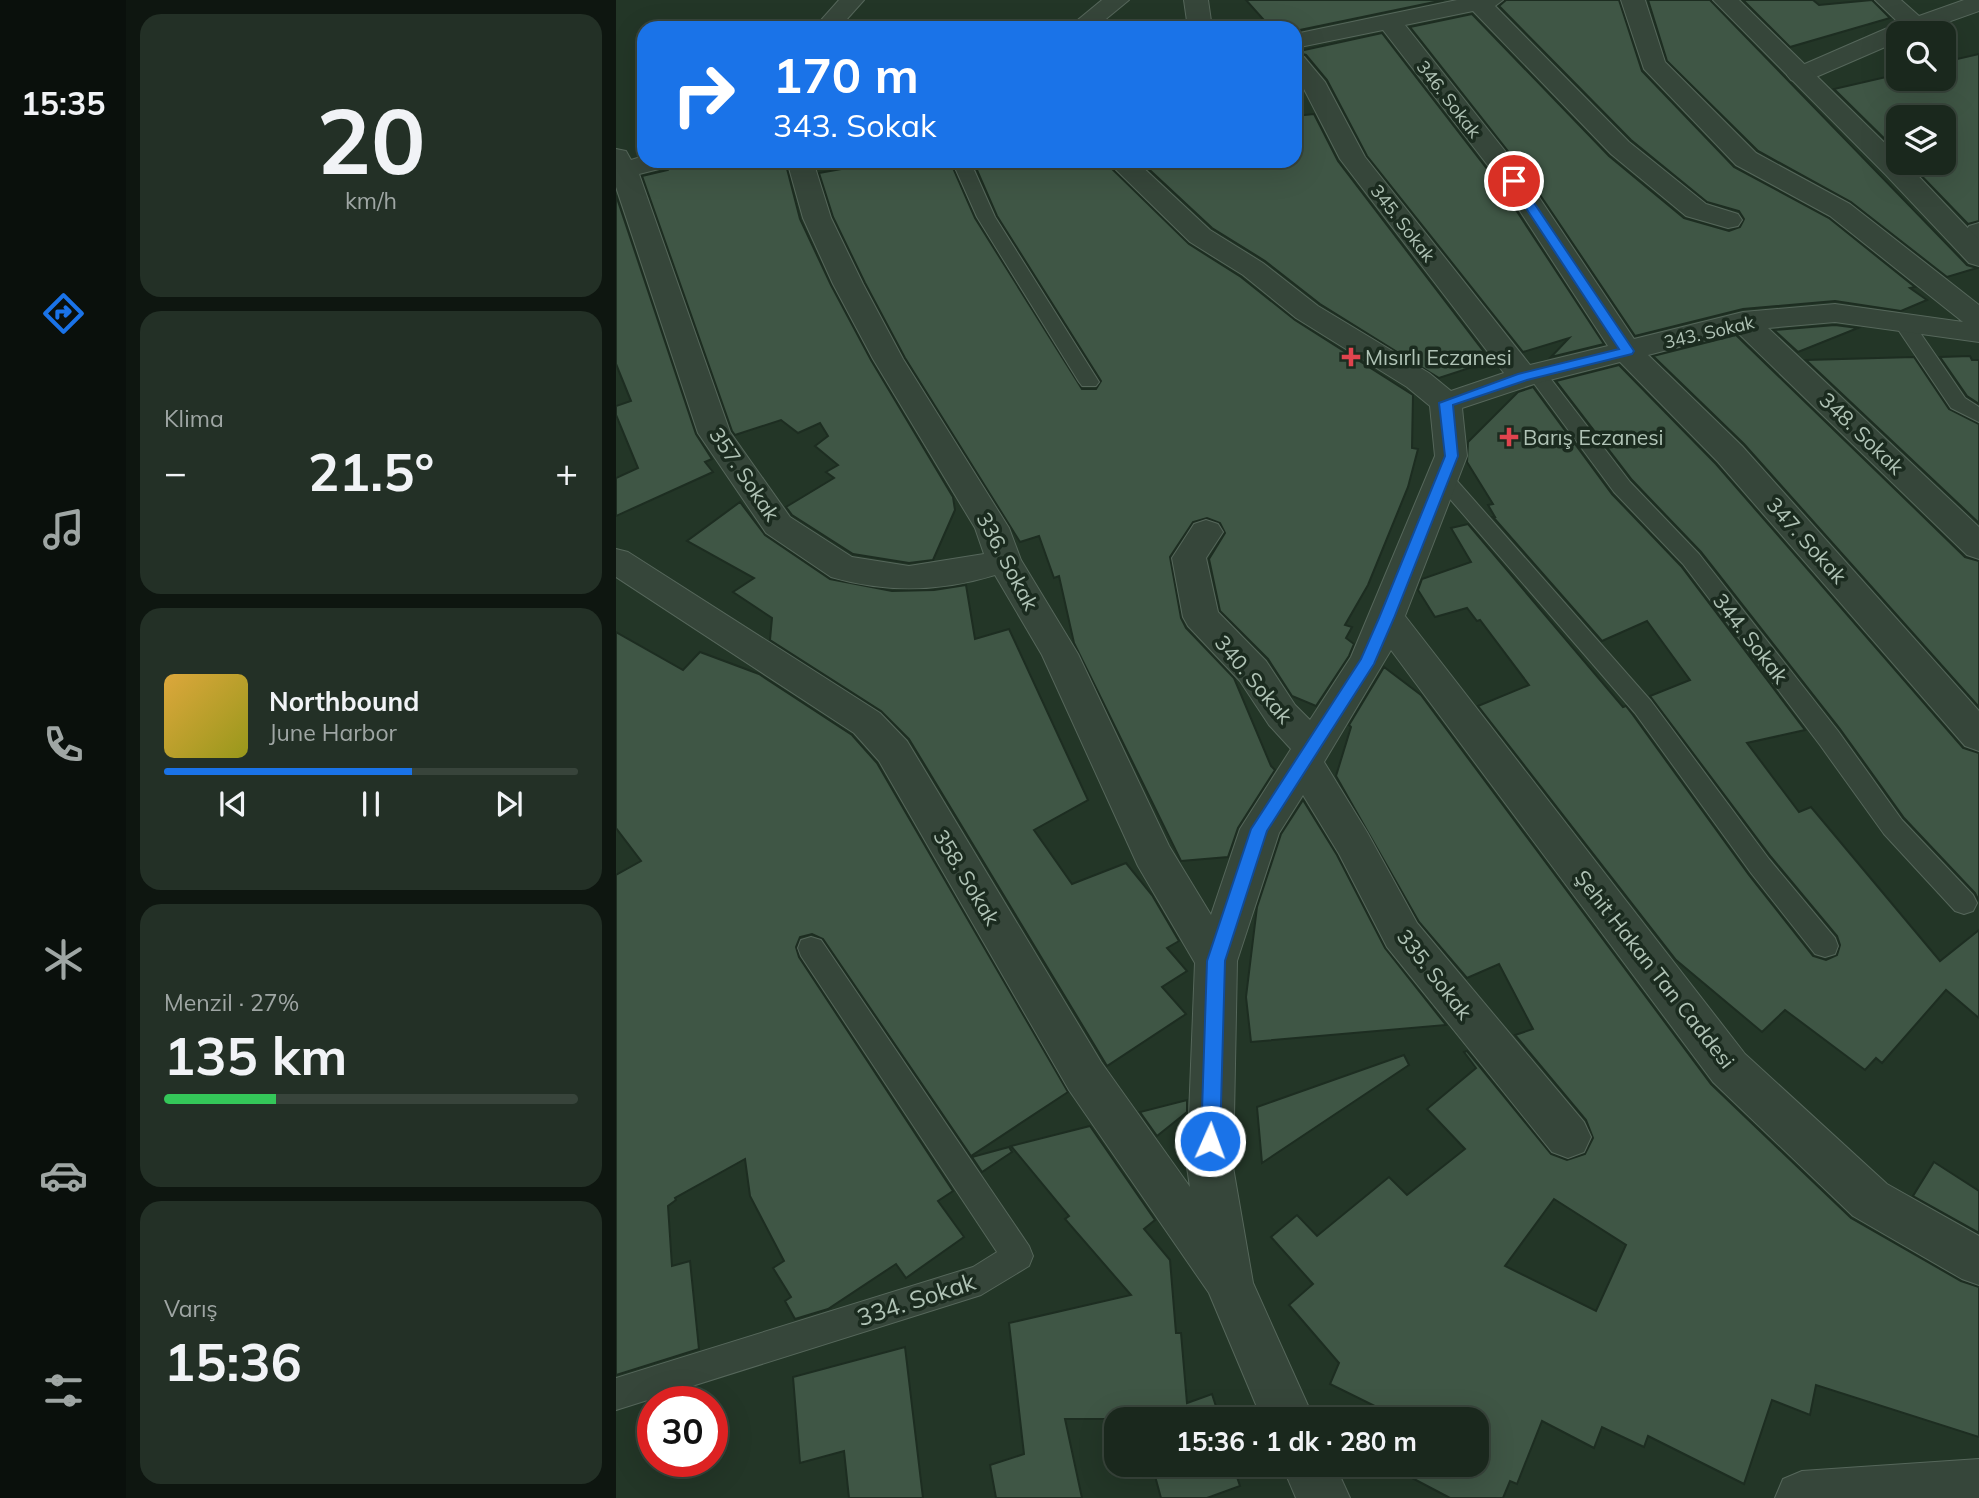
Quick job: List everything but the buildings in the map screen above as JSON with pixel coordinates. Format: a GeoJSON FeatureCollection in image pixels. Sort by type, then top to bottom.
{"type":"FeatureCollection","features":[{"type":"Feature","properties":{"kind":"street"},"geometry":{"type":"LineString","coordinates":[[832,21],[852,0]]}},
{"type":"Feature","properties":{"kind":"street"},"geometry":{"type":"LineString","coordinates":[[1089,21],[1117,0]]}},
{"type":"Feature","properties":{"kind":"street"},"geometry":{"type":"LineString","coordinates":[[1196,0],[1199,21]]}},
{"type":"Feature","properties":{"kind":"street"},"geometry":{"type":"LineString","coordinates":[[1633,0],[1653,64],[1746,159],[1840,210],[1979,320]]}},
{"type":"Feature","properties":{"kind":"street"},"geometry":{"type":"LineString","coordinates":[[1725,0],[1976,246]]}},
{"type":"Feature","properties":{"kind":"street"},"geometry":{"type":"LineString","coordinates":[[1886,0],[1910,21]]}},
{"type":"Feature","properties":{"kind":"street"},"geometry":{"type":"LineString","coordinates":[[1302,39],[1482,1],[1620,148],[1696,210],[1728,220]]}},
{"type":"Feature","properties":{"kind":"street"},"geometry":{"type":"LineString","coordinates":[[1927,21],[1979,3]]}},
{"type":"Feature","properties":{"kind":"street","name":"346. Sokak"},"geometry":{"type":"LineString","coordinates":[[1388,20],[1514,181],[1627,351]]}},
{"type":"Feature","properties":{"kind":"street"},"geometry":{"type":"LineString","coordinates":[[1800,75],[1886,38]]}},
{"type":"Feature","properties":{"kind":"street","name":"345. Sokak"},"geometry":{"type":"LineString","coordinates":[[1302,70],[1316,87],[1353,159],[1530,375]]}},
{"type":"Feature","properties":{"kind":"street"},"geometry":{"type":"LineString","coordinates":[[619,166],[637,164]]}},
{"type":"Feature","properties":{"kind":"street","name":"357. Sokak"},"geometry":{"type":"LineString","coordinates":[[619,166],[714,433],[778,526],[843,568],[909,578],[974,569],[1004,560]]}},
{"type":"Feature","properties":{"kind":"street","name":"336. Sokak"},"geometry":{"type":"LineString","coordinates":[[803,168],[817,218],[848,284],[895,370],[992,528],[1004,560],[1060,654],[1152,854],[1216,961]]}},
{"type":"Feature","properties":{"kind":"street"},"geometry":{"type":"LineString","coordinates":[[1127,168],[1200,236],[1253,269],[1307,312],[1418,380],[1446,403],[1451,456],[1387,618],[1368,660],[1259,829],[1216,961],[1210,1167],[1229,1284],[1283,1407]]}},
{"type":"Feature","properties":{"kind":"street","name":"343. Sokak"},"geometry":{"type":"LineString","coordinates":[[1446,403],[1530,375],[1743,321],[1835,313],[1979,333]]}},
{"type":"Feature","properties":{"kind":"street","name":"348. Sokak"},"geometry":{"type":"LineString","coordinates":[[1743,321],[1979,547]]}},
{"type":"Feature","properties":{"kind":"street","name":"347. Sokak"},"geometry":{"type":"LineString","coordinates":[[1627,351],[1730,454],[1979,736]]}},
{"type":"Feature","properties":{"kind":"street","name":"340. Sokak"},"geometry":{"type":"LineString","coordinates":[[1206,532],[1189,558],[1201,617],[1253,671],[1307,753]]}},
{"type":"Feature","properties":{"kind":"street","name":"358. Sokak"},"geometry":{"type":"LineString","coordinates":[[616,561],[867,723],[893,751],[1085,1076],[1229,1284]]}},
{"type":"Feature","properties":{"kind":"street","name":"Şehit Hakan Tan Caddesi"},"geometry":{"type":"LineString","coordinates":[[1387,618],[1729,1068],[1870,1200],[1979,1262]]}},
{"type":"Feature","properties":{"kind":"street","name":"335. Sokak"},"geometry":{"type":"LineString","coordinates":[[1307,753],[1402,935],[1569,1137]]}},
{"type":"Feature","properties":{"kind":"street"},"geometry":{"type":"LineString","coordinates":[[1313,1477],[1323,1498]]}},
{"type":"Feature","properties":{"kind":"street"},"geometry":{"type":"LineString","coordinates":[[1802,1498],[1979,1485]]}},
{"type":"Feature","properties":{"kind":"lane"},"geometry":{"type":"LineString","coordinates":[[964,168],[986,216],[1089,382]]}},
{"type":"Feature","properties":{"kind":"lane"},"geometry":{"type":"LineString","coordinates":[[1903,322],[1958,403],[1979,416]]}},
{"type":"Feature","properties":{"kind":"lane","name":"344. Sokak"},"geometry":{"type":"LineString","coordinates":[[1530,375],[1622,487],[1691,559],[1829,738],[1893,827],[1964,904]]}},
{"type":"Feature","properties":{"kind":"lane"},"geometry":{"type":"LineString","coordinates":[[1444,478],[1643,707],[1760,866],[1825,946]]}},
{"type":"Feature","properties":{"kind":"lane","name":"334. Sokak"},"geometry":{"type":"LineString","coordinates":[[616,1394],[981,1280],[1018,1256],[811,948]]}},
{"type":"Feature","properties":{"kind":"place","name":"Mısırlı Eczanesi"},"geometry":{"type":"Point","coordinates":[1351,357]}},
{"type":"Feature","properties":{"kind":"place","name":"Barış Eczanesi"},"geometry":{"type":"Point","coordinates":[1509,437]}},
{"type":"Feature","properties":{"kind":"route"},"geometry":{"type":"LineString","coordinates":[[1210,1141],[1216,961],[1259,829],[1368,660],[1387,618],[1451,456],[1446,403],[1522,377],[1627,351],[1514,181]]}}]}
